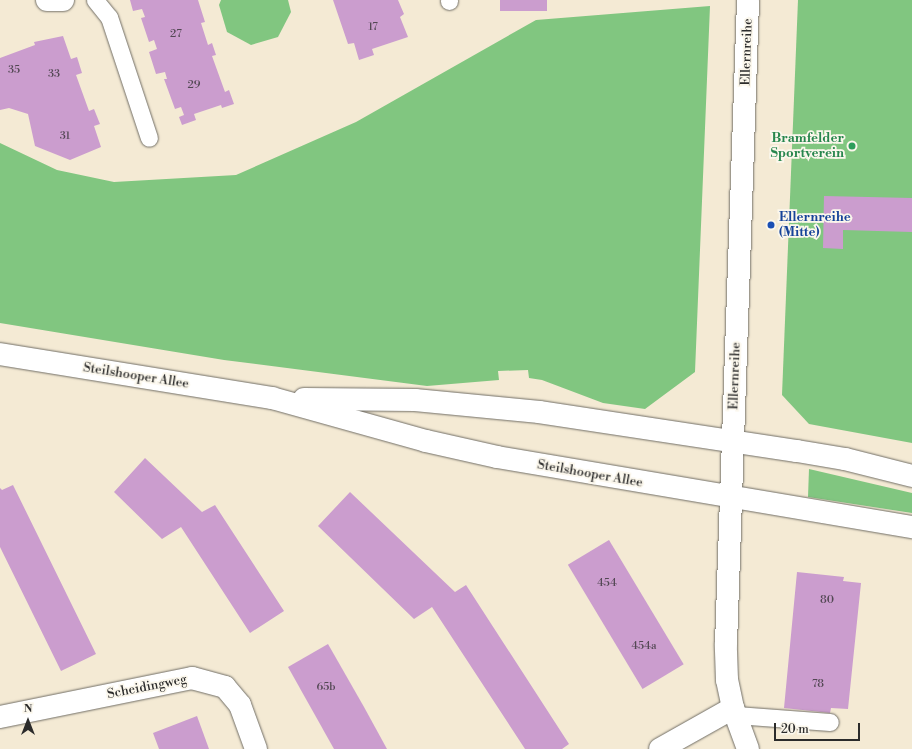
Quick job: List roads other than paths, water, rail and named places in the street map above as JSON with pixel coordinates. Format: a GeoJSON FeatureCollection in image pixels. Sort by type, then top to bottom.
{"type":"FeatureCollection","features":[{"type":"Feature","properties":{"kind":"main road"},"geometry":{"type":"LineString","coordinates":[[47,0],[63,0]]}},
{"type":"Feature","properties":{"kind":"main road","name":"Ellernreihe"},"geometry":{"type":"LineString","coordinates":[[748,0],[726,644],[727,680],[734,712],[748,749]]}},
{"type":"Feature","properties":{"kind":"main road","name":"Steilshooper Allee"},"geometry":{"type":"LineString","coordinates":[[0,354],[272,398],[426,440],[496,457],[731,498],[912,527]]}},
{"type":"Feature","properties":{"kind":"main road","name":"Steilshooper Allee"},"geometry":{"type":"LineString","coordinates":[[272,398],[414,400],[539,412],[845,459],[912,476]]}},
{"type":"Feature","properties":{"kind":"main road","name":"Scheidingweg"},"geometry":{"type":"LineString","coordinates":[[0,717],[192,678],[225,687],[240,705],[256,749]]}},
{"type":"Feature","properties":{"kind":"main road"},"geometry":{"type":"LineString","coordinates":[[660,749],[734,712]]}},
{"type":"Feature","properties":{"kind":"lane"},"geometry":{"type":"LineString","coordinates":[[95,0],[109,17],[148,138]]}},
{"type":"Feature","properties":{"kind":"lane"},"geometry":{"type":"LineString","coordinates":[[734,712],[830,722]]}},
{"type":"Feature","properties":{"kind":"place","name":"Bramfelder Sportverein"},"geometry":{"type":"Point","coordinates":[852,146]}},
{"type":"Feature","properties":{"kind":"place","name":"Ellernreihe (Mitte)"},"geometry":{"type":"Point","coordinates":[771,225]}}]}
